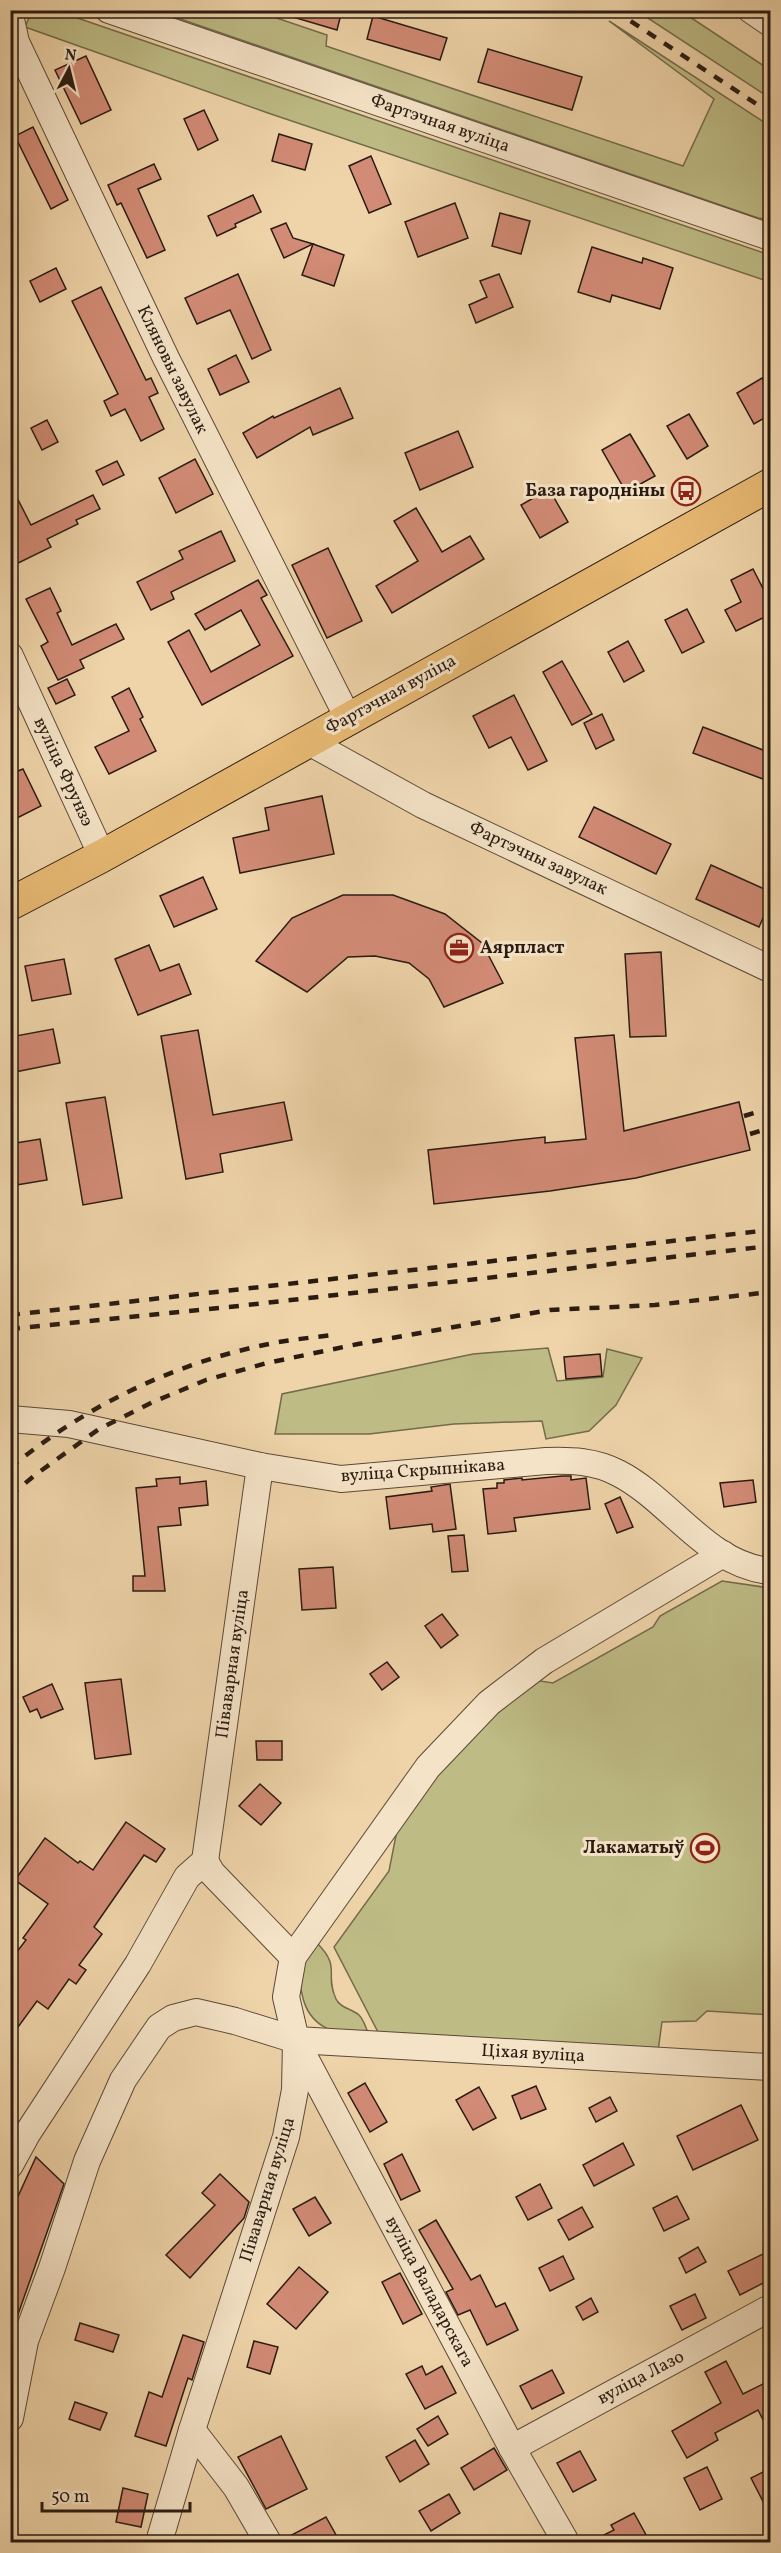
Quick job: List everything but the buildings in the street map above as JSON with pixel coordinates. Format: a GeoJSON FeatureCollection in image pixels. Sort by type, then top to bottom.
{"type":"FeatureCollection","features":[{"type":"Feature","properties":{"kind":"main road","name":"Фартэчная вуліца"},"geometry":{"type":"LineString","coordinates":[[10,904],[102,856],[771,485]]}},
{"type":"Feature","properties":{"kind":"street","name":"Фартэчная вуліца"},"geometry":{"type":"LineString","coordinates":[[109,10],[771,237]]}},
{"type":"Feature","properties":{"kind":"street"},"geometry":{"type":"LineString","coordinates":[[751,10],[771,23]]}},
{"type":"Feature","properties":{"kind":"street","name":"Кляновы завулак"},"geometry":{"type":"LineString","coordinates":[[10,15],[16,42],[166,358],[348,718]]}},
{"type":"Feature","properties":{"kind":"street","name":"вуліца Фрунзэ"},"geometry":{"type":"LineString","coordinates":[[10,656],[102,856]]}},
{"type":"Feature","properties":{"kind":"street","name":"Фартэчны завулак"},"geometry":{"type":"LineString","coordinates":[[309,741],[423,805],[771,969]]}},
{"type":"Feature","properties":{"kind":"street","name":"вуліца Скрыпнікава"},"geometry":{"type":"LineString","coordinates":[[10,1419],[89,1427],[260,1466],[341,1479],[546,1461],[570,1460],[594,1464],[636,1483],[723,1554],[752,1569],[771,1571]]}},
{"type":"Feature","properties":{"kind":"street","name":"Піваварная вуліца"},"geometry":{"type":"LineString","coordinates":[[205,1861],[260,1466]]}},
{"type":"Feature","properties":{"kind":"street"},"geometry":{"type":"LineString","coordinates":[[10,2165],[27,2134],[138,1964],[187,1877],[205,1861],[212,1873],[293,1957],[428,1767],[489,1703],[544,1661],[723,1554]]}},
{"type":"Feature","properties":{"kind":"street","name":"Піваварная вуліца"},"geometry":{"type":"LineString","coordinates":[[159,2542],[192,2430],[286,2137],[295,2090],[296,2040],[286,1997],[293,1957]]}},
{"type":"Feature","properties":{"kind":"street","name":"Ціхая вуліца"},"geometry":{"type":"LineString","coordinates":[[10,2418],[25,2341],[87,2161],[123,2080],[159,2027],[173,2018],[196,2012],[235,2021],[296,2040],[771,2067]]}},
{"type":"Feature","properties":{"kind":"street","name":"вуліца Валадарскага"},"geometry":{"type":"LineString","coordinates":[[296,2040],[512,2448],[566,2542]]}},
{"type":"Feature","properties":{"kind":"street","name":"вуліца Лазо"},"geometry":{"type":"LineString","coordinates":[[512,2448],[771,2308]]}},
{"type":"Feature","properties":{"kind":"street"},"geometry":{"type":"LineString","coordinates":[[192,2430],[236,2487],[268,2542]]}},
{"type":"Feature","properties":{"kind":"shaded area"},"geometry":{"type":"Polygon","coordinates":[[[34,11],[57,11],[770,255],[770,282],[268,113],[25,27],[34,11]]]}},
{"type":"Feature","properties":{"kind":"shaded area"},"geometry":{"type":"Polygon","coordinates":[[[157,11],[256,11],[327,35],[326,46],[683,166],[714,99],[609,21],[770,126],[770,220],[758,218],[157,11]]]}},
{"type":"Feature","properties":{"kind":"shaded area"},"geometry":{"type":"Polygon","coordinates":[[[637,11],[681,11],[770,70],[770,98],[637,11]]]}},
{"type":"Feature","properties":{"kind":"shaded area"},"geometry":{"type":"Polygon","coordinates":[[[548,1348],[557,1381],[603,1377],[607,1349],[642,1358],[616,1405],[589,1431],[546,1439],[542,1421],[454,1424],[369,1434],[275,1434],[282,1394],[473,1354],[548,1348]]]}},
{"type":"Feature","properties":{"kind":"shaded area"},"geometry":{"type":"Polygon","coordinates":[[[722,1581],[770,1588],[770,2015],[707,2011],[696,2021],[662,2022],[658,2051],[379,2034],[334,1947],[389,1871],[399,1820],[453,1750],[534,1680],[553,1683],[653,1627],[660,1616],[722,1581]]]}},
{"type":"Feature","properties":{"kind":"shaded area"},"geometry":{"type":"Polygon","coordinates":[[[317,1943],[329,1959],[331,1983],[336,1999],[340,2004],[359,2015],[369,2036],[336,2032],[318,2023],[311,2016],[302,1994],[299,1976],[304,1960],[317,1943]]]}},
{"type":"Feature","properties":{"kind":"railway"},"geometry":{"type":"LineString","coordinates":[[614,10],[770,113]]}},
{"type":"Feature","properties":{"kind":"railway"},"geometry":{"type":"LineString","coordinates":[[744,1116],[770,1108]]}},
{"type":"Feature","properties":{"kind":"railway"},"geometry":{"type":"LineString","coordinates":[[750,1134],[770,1128]]}},
{"type":"Feature","properties":{"kind":"railway"},"geometry":{"type":"LineString","coordinates":[[10,1315],[770,1230]]}},
{"type":"Feature","properties":{"kind":"railway"},"geometry":{"type":"LineString","coordinates":[[10,1329],[229,1307],[770,1246]]}},
{"type":"Feature","properties":{"kind":"railway"},"geometry":{"type":"LineString","coordinates":[[10,1496],[99,1429],[153,1402],[206,1380],[267,1363],[358,1344],[550,1310],[655,1305],[770,1292]]}},
{"type":"Feature","properties":{"kind":"railway"},"geometry":{"type":"LineString","coordinates":[[10,1468],[38,1446],[98,1408],[162,1377],[195,1364],[272,1343],[332,1335]]}},
{"type":"Feature","properties":{"kind":"place","name":"База гародніны"},"geometry":{"type":"Point","coordinates":[686,491]}},
{"type":"Feature","properties":{"kind":"place","name":"Аярпласт"},"geometry":{"type":"Point","coordinates":[459,948]}},
{"type":"Feature","properties":{"kind":"place","name":"Лакаматыў"},"geometry":{"type":"Point","coordinates":[705,1848]}}]}
